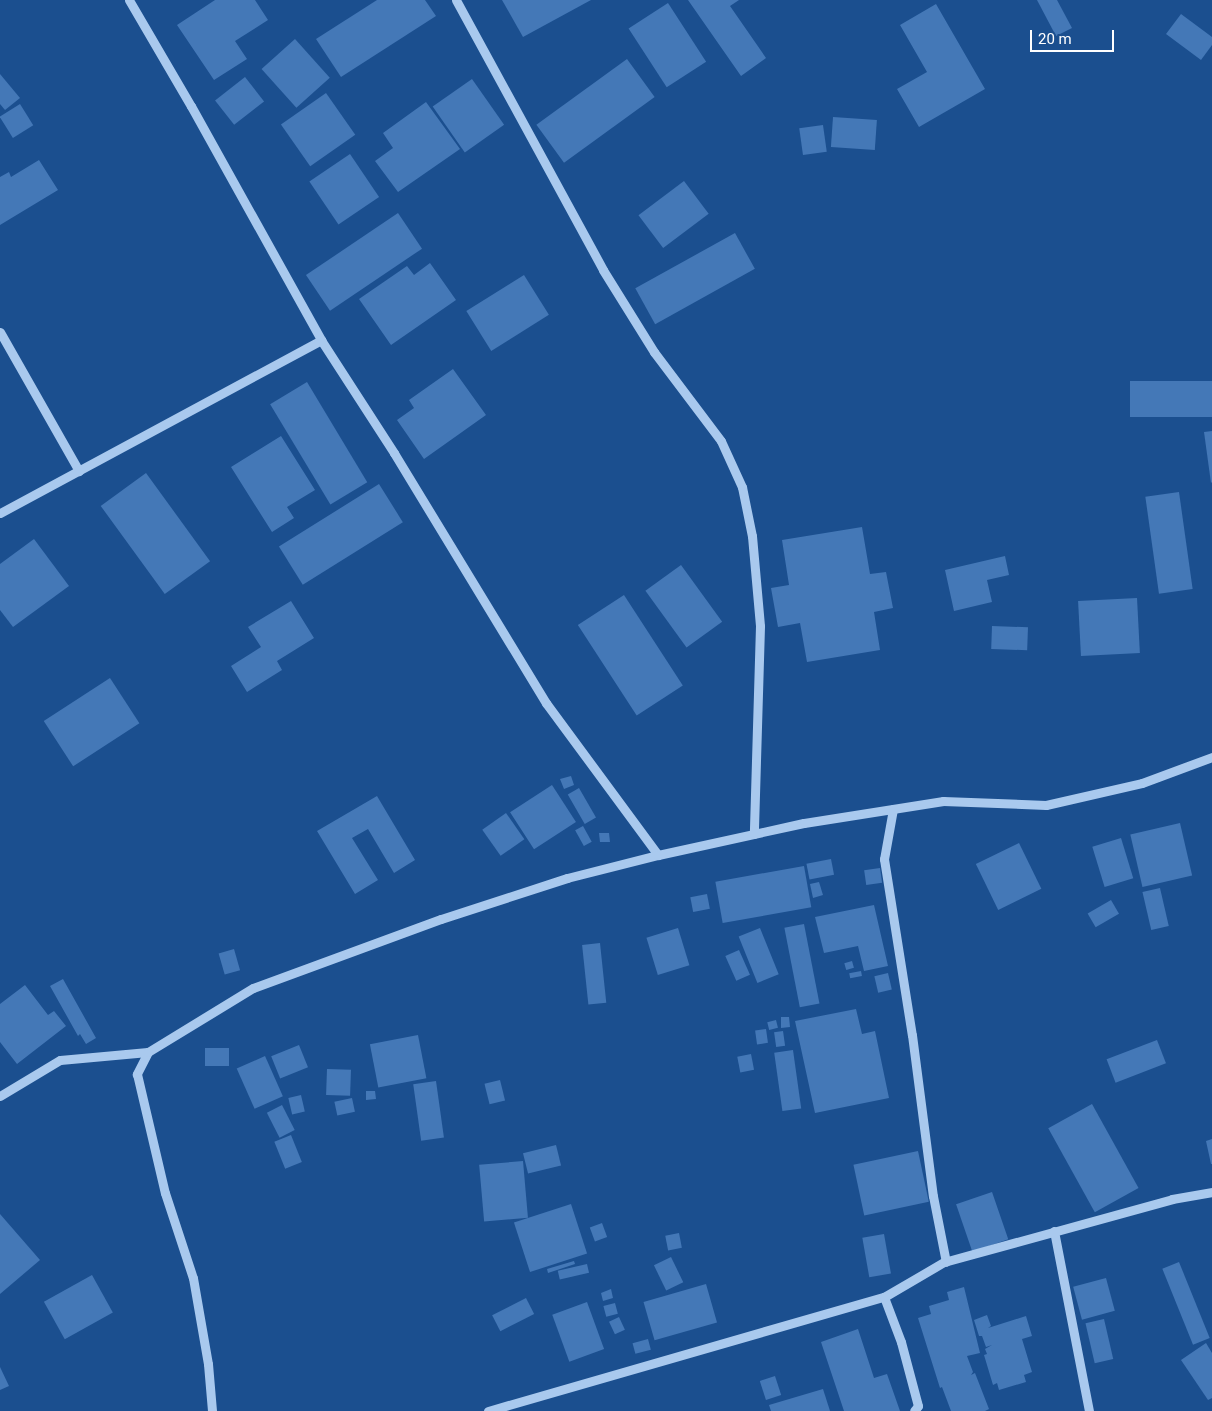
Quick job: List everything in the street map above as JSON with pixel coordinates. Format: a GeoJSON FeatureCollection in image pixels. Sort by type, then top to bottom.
{"type":"FeatureCollection","features":[{"type":"Feature","properties":{"kind":"street"},"geometry":{"type":"LineString","coordinates":[[130,0],[321,340],[394,453],[546,703],[658,855]]}},
{"type":"Feature","properties":{"kind":"street"},"geometry":{"type":"LineString","coordinates":[[456,0],[603,270],[654,352],[721,441],[742,487],[752,536],[760,626],[754,834]]}},
{"type":"Feature","properties":{"kind":"street"},"geometry":{"type":"LineString","coordinates":[[0,332],[79,471]]}},
{"type":"Feature","properties":{"kind":"street"},"geometry":{"type":"LineString","coordinates":[[0,513],[321,340]]}},
{"type":"Feature","properties":{"kind":"street"},"geometry":{"type":"LineString","coordinates":[[0,1096],[60,1060],[148,1052],[253,988],[441,919],[568,878],[658,855],[804,823],[943,801],[1046,805],[1142,783],[1212,756]]}},
{"type":"Feature","properties":{"kind":"street"},"geometry":{"type":"LineString","coordinates":[[893,809],[884,859],[912,1036],[933,1196],[946,1262]]}},
{"type":"Feature","properties":{"kind":"street"},"geometry":{"type":"LineString","coordinates":[[148,1052],[137,1074],[165,1193],[192,1278],[208,1364],[212,1411]]}},
{"type":"Feature","properties":{"kind":"street"},"geometry":{"type":"LineString","coordinates":[[488,1411],[884,1297],[946,1262],[1172,1199],[1212,1192]]}},
{"type":"Feature","properties":{"kind":"street"},"geometry":{"type":"LineString","coordinates":[[1054,1231],[1089,1411]]}},
{"type":"Feature","properties":{"kind":"street"},"geometry":{"type":"LineString","coordinates":[[884,1297],[901,1342],[918,1406],[914,1411]]}},
{"type":"Feature","properties":{"kind":"building"},"geometry":{"type":"Polygon","coordinates":[[[215,0],[255,0],[268,20],[235,41],[247,59],[214,80],[177,25],[215,0]]]}},
{"type":"Feature","properties":{"kind":"building"},"geometry":{"type":"Polygon","coordinates":[[[377,0],[425,0],[436,16],[341,77],[316,39],[377,0]]]}},
{"type":"Feature","properties":{"kind":"building"},"geometry":{"type":"Polygon","coordinates":[[[502,0],[591,0],[523,37],[502,0]]]}},
{"type":"Feature","properties":{"kind":"building"},"geometry":{"type":"Polygon","coordinates":[[[688,0],[739,0],[730,6],[766,58],[741,76],[688,0]]]}},
{"type":"Feature","properties":{"kind":"building"},"geometry":{"type":"Polygon","coordinates":[[[1037,0],[1057,0],[1072,28],[1056,36],[1037,0]]]}},
{"type":"Feature","properties":{"kind":"building"},"geometry":{"type":"Polygon","coordinates":[[[668,3],[706,62],[667,87],[629,29],[668,3]]]}},
{"type":"Feature","properties":{"kind":"building"},"geometry":{"type":"Polygon","coordinates":[[[936,4],[985,89],[919,127],[897,89],[927,72],[900,25],[936,4]]]}},
{"type":"Feature","properties":{"kind":"building"},"geometry":{"type":"Polygon","coordinates":[[[1181,14],[1212,37],[1212,45],[1201,60],[1166,34],[1181,14]]]}},
{"type":"Feature","properties":{"kind":"building"},"geometry":{"type":"Polygon","coordinates":[[[295,39],[330,78],[296,108],[262,69],[295,39]]]}},
{"type":"Feature","properties":{"kind":"building"},"geometry":{"type":"Polygon","coordinates":[[[627,59],[655,97],[564,163],[536,125],[627,59]]]}},
{"type":"Feature","properties":{"kind":"building"},"geometry":{"type":"Polygon","coordinates":[[[0,74],[20,98],[5,110],[0,104],[0,74]]]}},
{"type":"Feature","properties":{"kind":"building"},"geometry":{"type":"Polygon","coordinates":[[[245,77],[264,101],[234,125],[215,100],[245,77]]]}},
{"type":"Feature","properties":{"kind":"building"},"geometry":{"type":"Polygon","coordinates":[[[472,79],[504,125],[465,152],[433,107],[472,79]]]}},
{"type":"Feature","properties":{"kind":"building"},"geometry":{"type":"Polygon","coordinates":[[[326,93],[355,135],[310,166],[281,125],[326,93]]]}},
{"type":"Feature","properties":{"kind":"building"},"geometry":{"type":"Polygon","coordinates":[[[426,102],[460,149],[398,192],[375,161],[393,148],[383,133],[426,102]]]}},
{"type":"Feature","properties":{"kind":"building"},"geometry":{"type":"Polygon","coordinates":[[[20,104],[33,125],[13,138],[0,116],[20,104]]]}},
{"type":"Feature","properties":{"kind":"building"},"geometry":{"type":"Polygon","coordinates":[[[833,117],[877,120],[875,150],[831,147],[833,117]]]}},
{"type":"Feature","properties":{"kind":"building"},"geometry":{"type":"Polygon","coordinates":[[[823,125],[827,152],[803,155],[799,128],[823,125]]]}},
{"type":"Feature","properties":{"kind":"building"},"geometry":{"type":"Polygon","coordinates":[[[350,154],[379,197],[338,225],[309,181],[350,154]]]}},
{"type":"Feature","properties":{"kind":"building"},"geometry":{"type":"Polygon","coordinates":[[[39,160],[58,190],[0,225],[0,177],[9,172],[11,177],[39,160]]]}},
{"type":"Feature","properties":{"kind":"building"},"geometry":{"type":"Polygon","coordinates":[[[684,181],[709,214],[663,248],[638,215],[684,181]]]}},
{"type":"Feature","properties":{"kind":"building"},"geometry":{"type":"Polygon","coordinates":[[[398,213],[422,249],[330,311],[306,275],[398,213]]]}},
{"type":"Feature","properties":{"kind":"building"},"geometry":{"type":"Polygon","coordinates":[[[735,233],[755,269],[655,324],[635,288],[735,233]]]}},
{"type":"Feature","properties":{"kind":"building"},"geometry":{"type":"Polygon","coordinates":[[[430,263],[456,300],[391,345],[359,299],[407,266],[414,275],[430,263]]]}},
{"type":"Feature","properties":{"kind":"building"},"geometry":{"type":"Polygon","coordinates":[[[524,275],[549,315],[491,351],[466,311],[524,275]]]}},
{"type":"Feature","properties":{"kind":"building"},"geometry":{"type":"Polygon","coordinates":[[[453,369],[486,415],[424,459],[397,420],[414,408],[409,400],[453,369]]]}},
{"type":"Feature","properties":{"kind":"building"},"geometry":{"type":"Polygon","coordinates":[[[1130,381],[1212,381],[1212,417],[1130,417],[1130,381]]]}},
{"type":"Feature","properties":{"kind":"building"},"geometry":{"type":"Polygon","coordinates":[[[307,382],[367,482],[330,504],[270,404],[307,382]]]}},
{"type":"Feature","properties":{"kind":"building"},"geometry":{"type":"Polygon","coordinates":[[[1212,431],[1212,482],[1211,483],[1204,432],[1212,431]]]}},
{"type":"Feature","properties":{"kind":"building"},"geometry":{"type":"Polygon","coordinates":[[[281,436],[315,490],[287,507],[294,518],[272,532],[231,467],[281,436]]]}},
{"type":"Feature","properties":{"kind":"building"},"geometry":{"type":"Polygon","coordinates":[[[146,473],[210,561],[165,594],[101,506],[146,473]]]}},
{"type":"Feature","properties":{"kind":"building"},"geometry":{"type":"Polygon","coordinates":[[[379,484],[403,522],[303,585],[279,547],[379,484]]]}},
{"type":"Feature","properties":{"kind":"building"},"geometry":{"type":"Polygon","coordinates":[[[1179,492],[1193,589],[1159,594],[1145,497],[1179,492]]]}},
{"type":"Feature","properties":{"kind":"building"},"geometry":{"type":"Polygon","coordinates":[[[862,527],[870,574],[886,572],[893,608],[874,612],[880,650],[807,662],[800,623],[778,627],[771,588],[789,585],[782,540],[862,527]]]}},
{"type":"Feature","properties":{"kind":"building"},"geometry":{"type":"Polygon","coordinates":[[[34,539],[69,586],[13,627],[0,610],[0,564],[34,539]]]}},
{"type":"Feature","properties":{"kind":"building"},"geometry":{"type":"Polygon","coordinates":[[[1005,556],[1009,575],[987,580],[992,602],[954,611],[945,570],[1005,556]]]}},
{"type":"Feature","properties":{"kind":"building"},"geometry":{"type":"Polygon","coordinates":[[[681,565],[722,622],[687,647],[645,591],[681,565]]]}},
{"type":"Feature","properties":{"kind":"building"},"geometry":{"type":"Polygon","coordinates":[[[624,595],[683,686],[637,716],[578,625],[624,595]]]}},
{"type":"Feature","properties":{"kind":"building"},"geometry":{"type":"Polygon","coordinates":[[[1137,598],[1140,653],[1081,656],[1078,601],[1137,598]]]}},
{"type":"Feature","properties":{"kind":"building"},"geometry":{"type":"Polygon","coordinates":[[[291,601],[314,638],[277,661],[282,670],[247,692],[231,666],[261,647],[248,627],[291,601]]]}},
{"type":"Feature","properties":{"kind":"building"},"geometry":{"type":"Polygon","coordinates":[[[992,626],[1028,627],[1027,650],[991,649],[992,626]]]}},
{"type":"Feature","properties":{"kind":"building"},"geometry":{"type":"Polygon","coordinates":[[[110,678],[139,723],[73,766],[44,721],[110,678]]]}},
{"type":"Feature","properties":{"kind":"building"},"geometry":{"type":"Polygon","coordinates":[[[571,776],[574,785],[564,789],[560,779],[571,776]]]}},
{"type":"Feature","properties":{"kind":"building"},"geometry":{"type":"Polygon","coordinates":[[[552,785],[576,822],[534,849],[510,812],[552,785]]]}},
{"type":"Feature","properties":{"kind":"building"},"geometry":{"type":"Polygon","coordinates":[[[579,788],[596,817],[585,824],[568,794],[579,788]]]}},
{"type":"Feature","properties":{"kind":"building"},"geometry":{"type":"Polygon","coordinates":[[[377,796],[415,860],[394,873],[368,829],[352,838],[378,880],[355,894],[317,831],[377,796]]]}},
{"type":"Feature","properties":{"kind":"building"},"geometry":{"type":"Polygon","coordinates":[[[506,813],[524,839],[501,856],[482,830],[506,813]]]}},
{"type":"Feature","properties":{"kind":"building"},"geometry":{"type":"Polygon","coordinates":[[[1180,823],[1192,876],[1142,887],[1130,834],[1180,823]]]}},
{"type":"Feature","properties":{"kind":"building"},"geometry":{"type":"Polygon","coordinates":[[[583,826],[592,842],[584,846],[575,830],[583,826]]]}},
{"type":"Feature","properties":{"kind":"building"},"geometry":{"type":"Polygon","coordinates":[[[599,833],[609,833],[610,842],[600,842],[599,833]]]}},
{"type":"Feature","properties":{"kind":"building"},"geometry":{"type":"Polygon","coordinates":[[[1121,838],[1133,878],[1105,887],[1092,847],[1121,838]]]}},
{"type":"Feature","properties":{"kind":"building"},"geometry":{"type":"Polygon","coordinates":[[[1019,843],[1041,889],[998,910],[976,864],[1019,843]]]}},
{"type":"Feature","properties":{"kind":"building"},"geometry":{"type":"Polygon","coordinates":[[[831,859],[834,875],[810,879],[806,864],[831,859]]]}},
{"type":"Feature","properties":{"kind":"building"},"geometry":{"type":"Polygon","coordinates":[[[804,866],[811,907],[723,923],[715,882],[804,866]]]}},
{"type":"Feature","properties":{"kind":"building"},"geometry":{"type":"Polygon","coordinates":[[[880,868],[882,883],[866,885],[864,870],[880,868]]]}},
{"type":"Feature","properties":{"kind":"building"},"geometry":{"type":"Polygon","coordinates":[[[819,882],[823,895],[813,898],[810,884],[819,882]]]}},
{"type":"Feature","properties":{"kind":"building"},"geometry":{"type":"Polygon","coordinates":[[[1160,888],[1169,926],[1151,930],[1142,892],[1160,888]]]}},
{"type":"Feature","properties":{"kind":"building"},"geometry":{"type":"Polygon","coordinates":[[[707,894],[710,909],[693,912],[690,897],[707,894]]]}},
{"type":"Feature","properties":{"kind":"building"},"geometry":{"type":"Polygon","coordinates":[[[1111,900],[1119,914],[1096,927],[1088,914],[1111,900]]]}},
{"type":"Feature","properties":{"kind":"building"},"geometry":{"type":"Polygon","coordinates":[[[874,905],[888,966],[864,971],[858,946],[824,953],[815,917],[874,905]]]}},
{"type":"Feature","properties":{"kind":"building"},"geometry":{"type":"Polygon","coordinates":[[[804,924],[819,1004],[800,1007],[784,928],[804,924]]]}},
{"type":"Feature","properties":{"kind":"building"},"geometry":{"type":"Polygon","coordinates":[[[678,928],[689,965],[658,975],[646,938],[678,928]]]}},
{"type":"Feature","properties":{"kind":"building"},"geometry":{"type":"Polygon","coordinates":[[[760,928],[779,974],[757,983],[739,937],[760,928]]]}},
{"type":"Feature","properties":{"kind":"building"},"geometry":{"type":"Polygon","coordinates":[[[600,943],[606,1003],[588,1005],[582,945],[600,943]]]}},
{"type":"Feature","properties":{"kind":"building"},"geometry":{"type":"Polygon","coordinates":[[[234,949],[240,970],[225,975],[219,953],[234,949]]]}},
{"type":"Feature","properties":{"kind":"building"},"geometry":{"type":"Polygon","coordinates":[[[739,950],[750,975],[736,981],[725,956],[739,950]]]}},
{"type":"Feature","properties":{"kind":"building"},"geometry":{"type":"Polygon","coordinates":[[[852,961],[854,968],[846,970],[844,963],[852,961]]]}},
{"type":"Feature","properties":{"kind":"building"},"geometry":{"type":"Polygon","coordinates":[[[861,971],[862,976],[850,978],[849,973],[861,971]]]}},
{"type":"Feature","properties":{"kind":"building"},"geometry":{"type":"Polygon","coordinates":[[[888,973],[892,990],[878,993],[874,976],[888,973]]]}},
{"type":"Feature","properties":{"kind":"building"},"geometry":{"type":"Polygon","coordinates":[[[63,979],[96,1038],[86,1044],[80,1034],[78,1036],[50,986],[63,979]]]}},
{"type":"Feature","properties":{"kind":"building"},"geometry":{"type":"Polygon","coordinates":[[[25,985],[48,1015],[54,1011],[66,1026],[17,1064],[0,1042],[0,1004],[25,985]]]}},
{"type":"Feature","properties":{"kind":"building"},"geometry":{"type":"Polygon","coordinates":[[[856,1009],[862,1034],[875,1031],[889,1098],[815,1113],[795,1021],[856,1009]]]}},
{"type":"Feature","properties":{"kind":"building"},"geometry":{"type":"Polygon","coordinates":[[[781,1017],[789,1017],[790,1027],[781,1028],[781,1017]]]}},
{"type":"Feature","properties":{"kind":"building"},"geometry":{"type":"Polygon","coordinates":[[[776,1020],[778,1028],[769,1030],[767,1022],[776,1020]]]}},
{"type":"Feature","properties":{"kind":"building"},"geometry":{"type":"Polygon","coordinates":[[[766,1029],[768,1043],[757,1044],[755,1031],[766,1029]]]}},
{"type":"Feature","properties":{"kind":"building"},"geometry":{"type":"Polygon","coordinates":[[[783,1031],[785,1046],[776,1047],[774,1032],[783,1031]]]}},
{"type":"Feature","properties":{"kind":"building"},"geometry":{"type":"Polygon","coordinates":[[[418,1035],[426,1078],[378,1088],[370,1044],[418,1035]]]}},
{"type":"Feature","properties":{"kind":"building"},"geometry":{"type":"Polygon","coordinates":[[[1157,1040],[1166,1063],[1116,1083],[1107,1059],[1157,1040]]]}},
{"type":"Feature","properties":{"kind":"building"},"geometry":{"type":"Polygon","coordinates":[[[299,1045],[308,1067],[280,1078],[271,1056],[299,1045]]]}},
{"type":"Feature","properties":{"kind":"building"},"geometry":{"type":"Polygon","coordinates":[[[205,1048],[229,1048],[229,1066],[205,1066],[205,1048]]]}},
{"type":"Feature","properties":{"kind":"building"},"geometry":{"type":"Polygon","coordinates":[[[793,1050],[801,1108],[782,1111],[774,1053],[793,1050]]]}},
{"type":"Feature","properties":{"kind":"building"},"geometry":{"type":"Polygon","coordinates":[[[751,1054],[754,1070],[740,1072],[737,1057],[751,1054]]]}},
{"type":"Feature","properties":{"kind":"building"},"geometry":{"type":"Polygon","coordinates":[[[265,1056],[283,1096],[255,1109],[237,1069],[265,1056]]]}},
{"type":"Feature","properties":{"kind":"building"},"geometry":{"type":"Polygon","coordinates":[[[327,1069],[351,1070],[350,1096],[326,1095],[327,1069]]]}},
{"type":"Feature","properties":{"kind":"building"},"geometry":{"type":"Polygon","coordinates":[[[500,1080],[505,1100],[490,1104],[484,1084],[500,1080]]]}},
{"type":"Feature","properties":{"kind":"building"},"geometry":{"type":"Polygon","coordinates":[[[436,1081],[444,1137],[421,1141],[413,1084],[436,1081]]]}},
{"type":"Feature","properties":{"kind":"building"},"geometry":{"type":"Polygon","coordinates":[[[366,1091],[375,1091],[376,1099],[366,1100],[366,1091]]]}},
{"type":"Feature","properties":{"kind":"building"},"geometry":{"type":"Polygon","coordinates":[[[301,1095],[305,1112],[292,1114],[288,1098],[301,1095]]]}},
{"type":"Feature","properties":{"kind":"building"},"geometry":{"type":"Polygon","coordinates":[[[352,1098],[355,1112],[337,1115],[334,1102],[352,1098]]]}},
{"type":"Feature","properties":{"kind":"building"},"geometry":{"type":"Polygon","coordinates":[[[1092,1104],[1139,1188],[1095,1212],[1048,1128],[1092,1104]]]}},
{"type":"Feature","properties":{"kind":"building"},"geometry":{"type":"Polygon","coordinates":[[[282,1105],[295,1130],[280,1138],[267,1113],[282,1105]]]}},
{"type":"Feature","properties":{"kind":"building"},"geometry":{"type":"Polygon","coordinates":[[[291,1135],[302,1162],[285,1169],[274,1142],[291,1135]]]}},
{"type":"Feature","properties":{"kind":"building"},"geometry":{"type":"Polygon","coordinates":[[[1212,1139],[1212,1164],[1211,1164],[1206,1141],[1212,1139]]]}},
{"type":"Feature","properties":{"kind":"building"},"geometry":{"type":"Polygon","coordinates":[[[556,1145],[561,1165],[528,1174],[523,1153],[556,1145]]]}},
{"type":"Feature","properties":{"kind":"building"},"geometry":{"type":"Polygon","coordinates":[[[918,1151],[929,1202],[864,1216],[853,1165],[918,1151]]]}},
{"type":"Feature","properties":{"kind":"building"},"geometry":{"type":"Polygon","coordinates":[[[523,1161],[528,1218],[484,1222],[479,1165],[523,1161]]]}},
{"type":"Feature","properties":{"kind":"building"},"geometry":{"type":"Polygon","coordinates":[[[992,1192],[1008,1239],[972,1252],[956,1204],[992,1192]]]}},
{"type":"Feature","properties":{"kind":"building"},"geometry":{"type":"Polygon","coordinates":[[[571,1204],[587,1253],[530,1272],[514,1223],[571,1204]]]}},
{"type":"Feature","properties":{"kind":"building"},"geometry":{"type":"Polygon","coordinates":[[[0,1214],[40,1260],[0,1294],[0,1214]]]}},
{"type":"Feature","properties":{"kind":"building"},"geometry":{"type":"Polygon","coordinates":[[[602,1223],[607,1237],[595,1242],[590,1227],[602,1223]]]}},
{"type":"Feature","properties":{"kind":"building"},"geometry":{"type":"Polygon","coordinates":[[[679,1233],[682,1248],[668,1250],[665,1236],[679,1233]]]}},
{"type":"Feature","properties":{"kind":"building"},"geometry":{"type":"Polygon","coordinates":[[[884,1234],[891,1273],[869,1277],[862,1238],[884,1234]]]}},
{"type":"Feature","properties":{"kind":"building"},"geometry":{"type":"Polygon","coordinates":[[[671,1257],[683,1282],[666,1290],[654,1265],[671,1257]]]}},
{"type":"Feature","properties":{"kind":"building"},"geometry":{"type":"Polygon","coordinates":[[[574,1261],[575,1264],[548,1273],[547,1269],[574,1261]]]}},
{"type":"Feature","properties":{"kind":"building"},"geometry":{"type":"Polygon","coordinates":[[[1179,1262],[1210,1338],[1193,1345],[1162,1269],[1179,1262]]]}},
{"type":"Feature","properties":{"kind":"building"},"geometry":{"type":"Polygon","coordinates":[[[587,1264],[589,1273],[560,1280],[558,1271],[587,1264]]]}},
{"type":"Feature","properties":{"kind":"building"},"geometry":{"type":"Polygon","coordinates":[[[92,1275],[113,1313],[65,1339],[44,1302],[92,1275]]]}},
{"type":"Feature","properties":{"kind":"building"},"geometry":{"type":"Polygon","coordinates":[[[1106,1278],[1115,1311],[1082,1320],[1073,1287],[1106,1278]]]}},
{"type":"Feature","properties":{"kind":"building"},"geometry":{"type":"Polygon","coordinates":[[[706,1284],[717,1322],[655,1340],[644,1302],[706,1284]]]}},
{"type":"Feature","properties":{"kind":"building"},"geometry":{"type":"Polygon","coordinates":[[[964,1287],[980,1353],[967,1356],[973,1372],[971,1375],[975,1373],[989,1409],[985,1411],[951,1411],[942,1387],[940,1388],[918,1318],[931,1314],[929,1306],[949,1300],[947,1292],[964,1287]]]}},
{"type":"Feature","properties":{"kind":"building"},"geometry":{"type":"Polygon","coordinates":[[[611,1289],[613,1298],[603,1301],[601,1293],[611,1289]]]}},
{"type":"Feature","properties":{"kind":"building"},"geometry":{"type":"Polygon","coordinates":[[[526,1298],[534,1314],[500,1331],[492,1315],[526,1298]]]}},
{"type":"Feature","properties":{"kind":"building"},"geometry":{"type":"Polygon","coordinates":[[[587,1302],[604,1349],[569,1362],[552,1315],[587,1302]]]}},
{"type":"Feature","properties":{"kind":"building"},"geometry":{"type":"Polygon","coordinates":[[[615,1303],[618,1314],[606,1317],[603,1306],[615,1303]]]}},
{"type":"Feature","properties":{"kind":"building"},"geometry":{"type":"Polygon","coordinates":[[[987,1315],[991,1326],[988,1328],[1026,1316],[1032,1336],[1022,1339],[1032,1372],[1024,1375],[1026,1382],[999,1390],[997,1383],[993,1385],[984,1355],[987,1354],[985,1349],[992,1345],[986,1347],[982,1336],[979,1336],[974,1320],[987,1315]]]}},
{"type":"Feature","properties":{"kind":"building"},"geometry":{"type":"Polygon","coordinates":[[[619,1317],[625,1330],[615,1334],[609,1322],[619,1317]]]}},
{"type":"Feature","properties":{"kind":"building"},"geometry":{"type":"Polygon","coordinates":[[[1104,1319],[1113,1359],[1095,1363],[1085,1323],[1104,1319]]]}},
{"type":"Feature","properties":{"kind":"building"},"geometry":{"type":"Polygon","coordinates":[[[858,1329],[874,1378],[887,1374],[900,1411],[844,1411],[821,1342],[858,1329]]]}},
{"type":"Feature","properties":{"kind":"building"},"geometry":{"type":"Polygon","coordinates":[[[648,1339],[651,1350],[635,1354],[633,1343],[648,1339]]]}},
{"type":"Feature","properties":{"kind":"building"},"geometry":{"type":"Polygon","coordinates":[[[1206,1343],[1212,1353],[1212,1398],[1208,1400],[1181,1360],[1206,1343]]]}},
{"type":"Feature","properties":{"kind":"building"},"geometry":{"type":"Polygon","coordinates":[[[0,1367],[9,1386],[0,1390],[0,1367]]]}},
{"type":"Feature","properties":{"kind":"building"},"geometry":{"type":"Polygon","coordinates":[[[775,1376],[781,1395],[766,1400],[760,1381],[775,1376]]]}},
{"type":"Feature","properties":{"kind":"building"},"geometry":{"type":"Polygon","coordinates":[[[823,1389],[830,1411],[771,1411],[769,1405],[823,1389]]]}}]}
